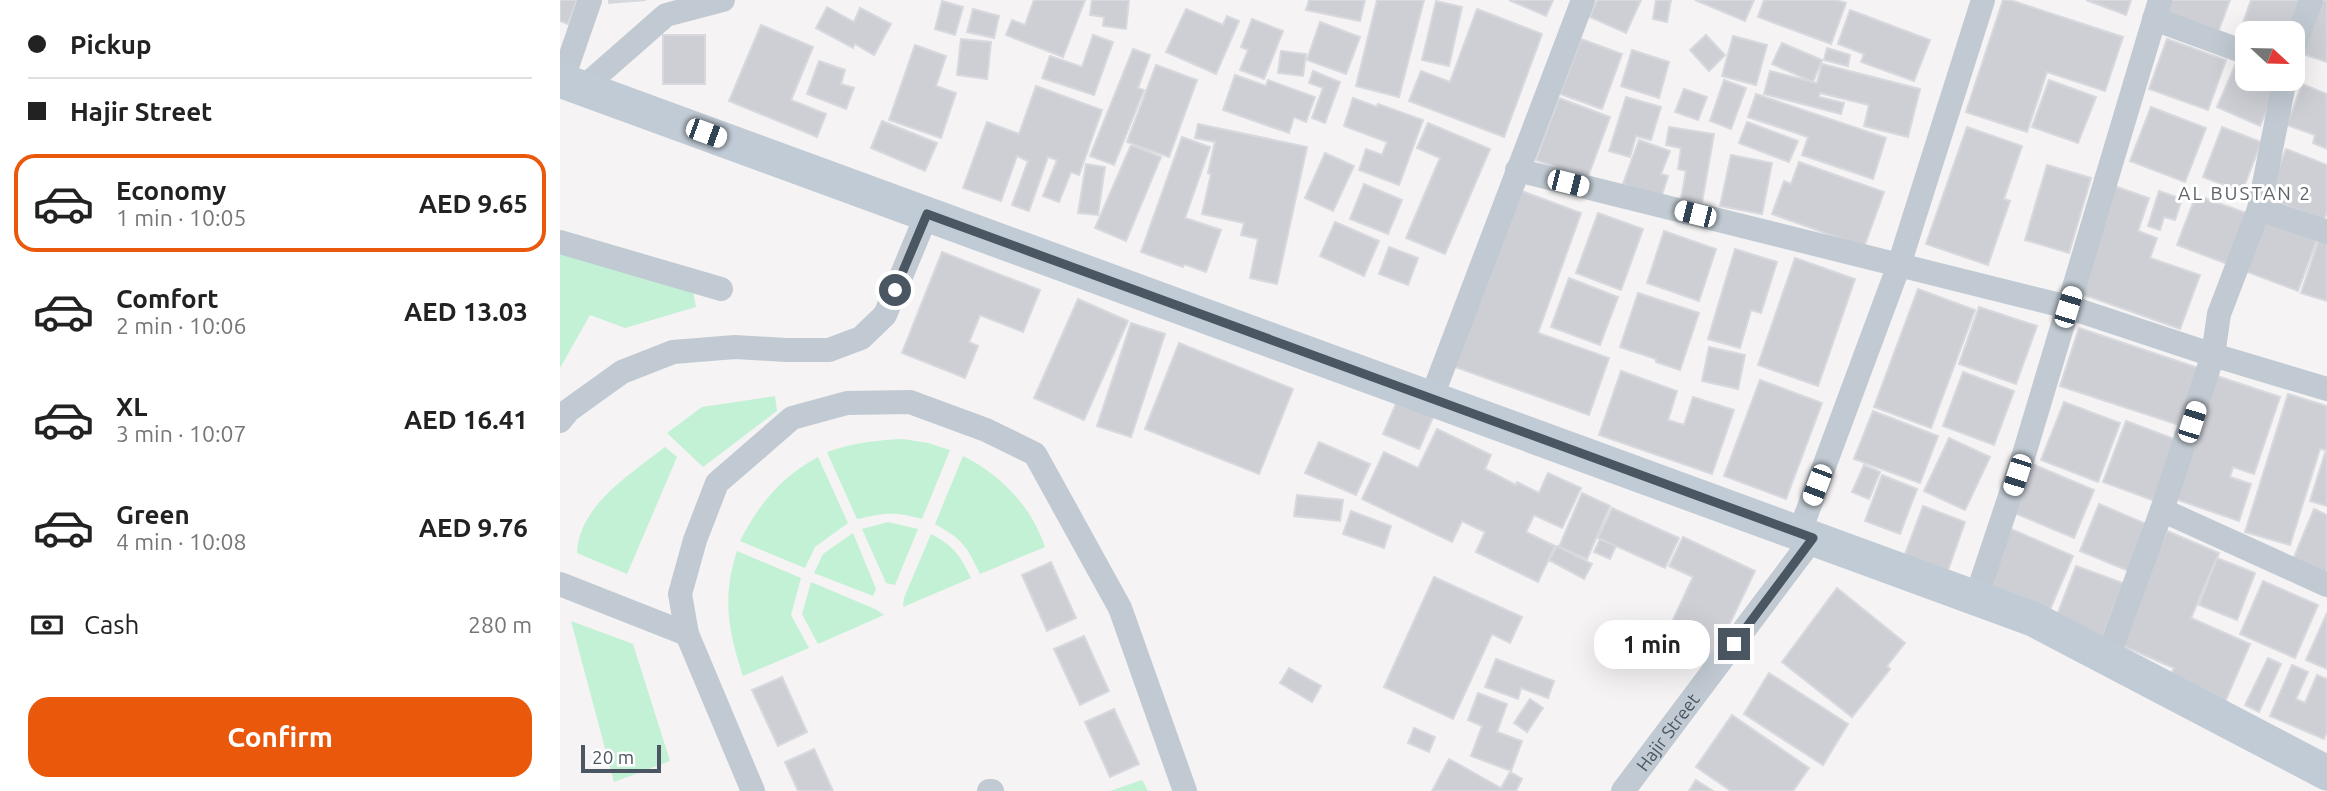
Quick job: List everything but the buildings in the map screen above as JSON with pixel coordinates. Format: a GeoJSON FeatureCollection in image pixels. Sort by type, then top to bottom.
{"type":"FeatureCollection","features":[{"type":"Feature","properties":{"kind":"street"},"geometry":{"type":"LineString","coordinates":[[569,83],[590,0]]}},
{"type":"Feature","properties":{"kind":"street"},"geometry":{"type":"LineString","coordinates":[[569,83],[666,15],[723,0]]}},
{"type":"Feature","properties":{"kind":"street"},"geometry":{"type":"LineString","coordinates":[[1431,399],[1583,0]]}},
{"type":"Feature","properties":{"kind":"street","name":"Hajir Street"},"geometry":{"type":"LineString","coordinates":[[1623,791],[1806,536],[1899,265],[1983,0]]}},
{"type":"Feature","properties":{"kind":"street"},"geometry":{"type":"LineString","coordinates":[[2303,21],[2311,0]]}},
{"type":"Feature","properties":{"kind":"street"},"geometry":{"type":"LineString","coordinates":[[1976,598],[2025,451],[2157,9],[2235,47]]}},
{"type":"Feature","properties":{"kind":"street"},"geometry":{"type":"LineString","coordinates":[[569,83],[2033,619],[2327,773]]}},
{"type":"Feature","properties":{"kind":"street"},"geometry":{"type":"LineString","coordinates":[[2107,659],[2162,510],[2213,355],[2219,314],[2259,209],[2283,91]]}},
{"type":"Feature","properties":{"kind":"street"},"geometry":{"type":"LineString","coordinates":[[1517,170],[2068,307],[2327,389]]}},
{"type":"Feature","properties":{"kind":"street"},"geometry":{"type":"LineString","coordinates":[[2259,209],[2327,232]]}},
{"type":"Feature","properties":{"kind":"street"},"geometry":{"type":"LineString","coordinates":[[560,421],[569,411],[622,372],[673,352],[735,347],[829,350],[861,338],[884,315],[927,214]]}},
{"type":"Feature","properties":{"kind":"street"},"geometry":{"type":"LineString","coordinates":[[560,242],[721,289]]}},
{"type":"Feature","properties":{"kind":"street"},"geometry":{"type":"LineString","coordinates":[[753,791],[687,634],[680,594],[695,540],[717,483],[792,418],[847,403],[910,402],[986,430],[1035,454],[1120,608],[1185,791]]}},
{"type":"Feature","properties":{"kind":"street"},"geometry":{"type":"LineString","coordinates":[[2162,510],[2327,584]]}},
{"type":"Feature","properties":{"kind":"street"},"geometry":{"type":"LineString","coordinates":[[560,584],[687,634]]}},
{"type":"Feature","properties":{"kind":"green space"},"geometry":{"type":"Polygon","coordinates":[[[560,250],[692,285],[696,307],[625,328],[590,315],[560,368],[560,250]]]}},
{"type":"Feature","properties":{"kind":"green space"},"geometry":{"type":"Polygon","coordinates":[[[775,396],[777,411],[703,467],[667,433],[702,407],[775,396]]]}},
{"type":"Feature","properties":{"kind":"green space"},"geometry":{"type":"Polygon","coordinates":[[[903,439],[950,450],[922,519],[890,514],[857,519],[827,452],[865,442],[903,439]]]}},
{"type":"Feature","properties":{"kind":"green space"},"geometry":{"type":"Polygon","coordinates":[[[665,447],[677,457],[627,574],[577,553],[580,536],[597,505],[623,480],[665,447]]]}},
{"type":"Feature","properties":{"kind":"green space"},"geometry":{"type":"Polygon","coordinates":[[[963,456],[990,472],[1013,493],[1032,518],[1045,547],[980,574],[963,544],[935,524],[963,456]]]}},
{"type":"Feature","properties":{"kind":"green space"},"geometry":{"type":"Polygon","coordinates":[[[818,457],[848,523],[815,547],[805,568],[740,541],[772,493],[793,473],[818,457]]]}},
{"type":"Feature","properties":{"kind":"green space"},"geometry":{"type":"Polygon","coordinates":[[[888,522],[918,529],[895,585],[886,583],[862,529],[888,522]]]}},
{"type":"Feature","properties":{"kind":"green space"},"geometry":{"type":"Polygon","coordinates":[[[853,533],[876,589],[873,596],[814,573],[823,554],[853,533]]]}},
{"type":"Feature","properties":{"kind":"green space"},"geometry":{"type":"Polygon","coordinates":[[[931,534],[956,552],[971,578],[903,607],[904,598],[931,534]]]}},
{"type":"Feature","properties":{"kind":"green space"},"geometry":{"type":"Polygon","coordinates":[[[737,551],[801,578],[791,615],[809,648],[743,676],[731,629],[728,599],[737,551]]]}},
{"type":"Feature","properties":{"kind":"green space"},"geometry":{"type":"Polygon","coordinates":[[[811,582],[884,615],[818,644],[802,614],[811,582]]]}},
{"type":"Feature","properties":{"kind":"green space"},"geometry":{"type":"Polygon","coordinates":[[[571,621],[633,644],[670,761],[614,782],[571,621]]]}},
{"type":"Feature","properties":{"kind":"green space"},"geometry":{"type":"Polygon","coordinates":[[[1142,780],[1148,791],[1110,791],[1142,780]]]}},
{"type":"Feature","properties":{"kind":"district","name":"AL BUSTAN 2"},"geometry":{"type":"Point","coordinates":[2245,193]}},
{"type":"Feature","properties":{"kind":"route"},"geometry":{"type":"LineString","coordinates":[[895,290],[927,214],[1813,538],[1734,644]]}}]}
